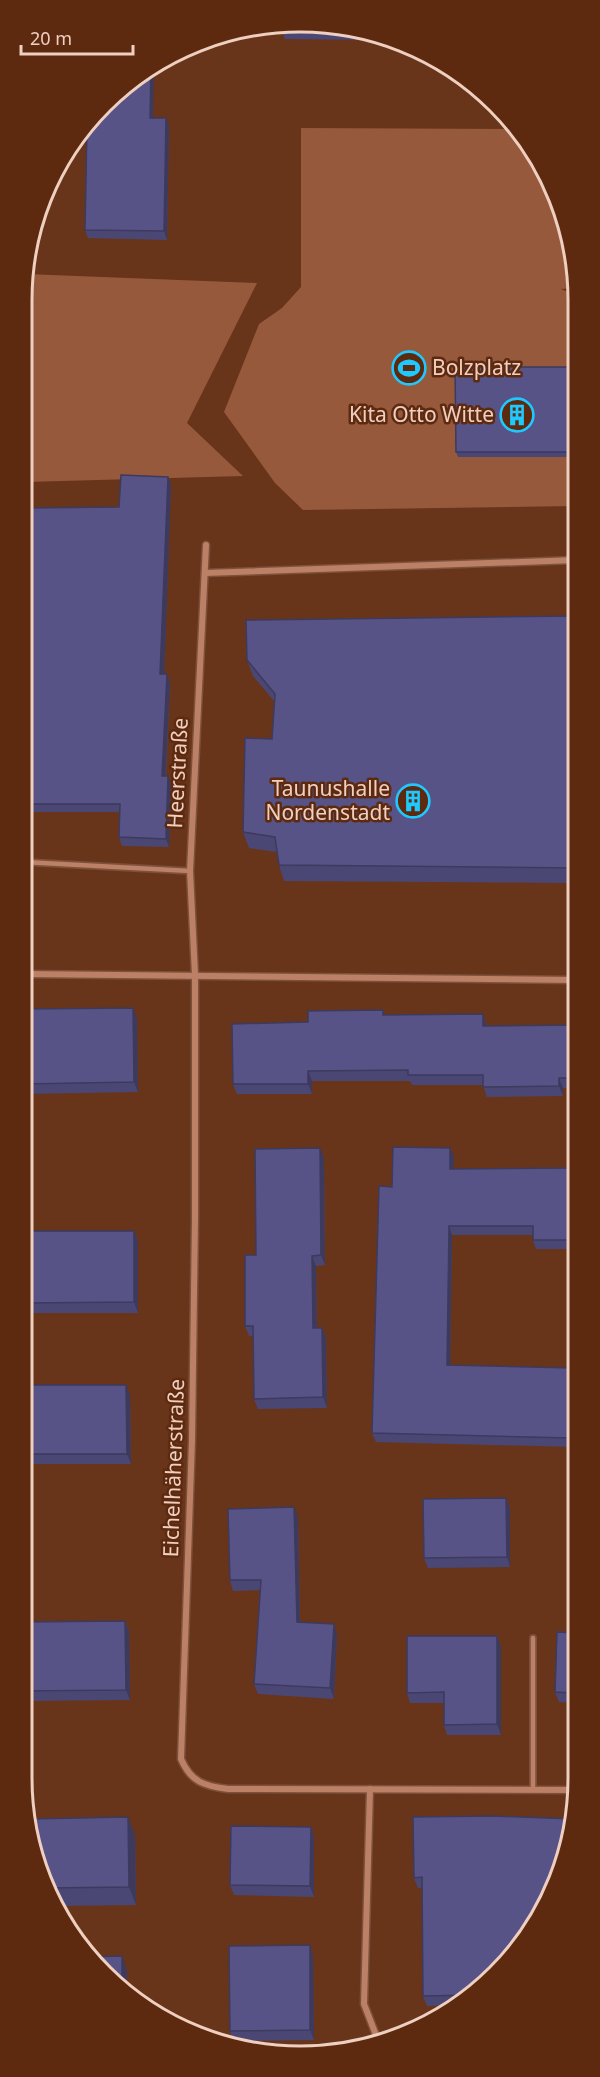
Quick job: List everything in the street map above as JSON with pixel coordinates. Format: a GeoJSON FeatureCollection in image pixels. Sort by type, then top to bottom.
{"type":"FeatureCollection","features":[{"type":"Feature","properties":{"kind":"street","name":"Heerstraße"},"geometry":{"type":"LineString","coordinates":[[195,975],[190,872],[206,545]]}},
{"type":"Feature","properties":{"kind":"street"},"geometry":{"type":"LineString","coordinates":[[205,573],[568,560]]}},
{"type":"Feature","properties":{"kind":"street"},"geometry":{"type":"LineString","coordinates":[[32,974],[568,980]]}},
{"type":"Feature","properties":{"kind":"street","name":"Eichelhäherstraße"},"geometry":{"type":"LineString","coordinates":[[195,975],[192,1440],[181,1759],[188,1774],[204,1786],[228,1789],[568,1790]]}},
{"type":"Feature","properties":{"kind":"street"},"geometry":{"type":"LineString","coordinates":[[370,1789],[364,2004],[376,2034]]}},
{"type":"Feature","properties":{"kind":"lane"},"geometry":{"type":"LineString","coordinates":[[32,862],[190,872]]}},
{"type":"Feature","properties":{"kind":"lane"},"geometry":{"type":"LineString","coordinates":[[533,1638],[533,1789]]}},
{"type":"Feature","properties":{"kind":"shaded area","name":"Bolzplatz"},"geometry":{"type":"Polygon","coordinates":[[[301,128],[507,129],[533,166],[548,197],[559,231],[566,265],[568,289],[561,289],[568,292],[568,506],[303,510],[275,483],[224,412],[259,324],[282,308],[301,287],[301,128]]]}},
{"type":"Feature","properties":{"kind":"shaded area"},"geometry":{"type":"Polygon","coordinates":[[[33,274],[257,283],[187,423],[243,476],[32,482],[33,274]]]}},
{"type":"Feature","properties":{"kind":"building"},"geometry":{"type":"Polygon","coordinates":[[[151,77],[150,118],[166,118],[164,231],[85,230],[87,137],[110,110],[151,77]]]}},
{"type":"Feature","properties":{"kind":"building","name":"Kita Otto Witte"},"geometry":{"type":"Polygon","coordinates":[[[455,367],[568,367],[568,452],[456,452],[455,367]]]}},
{"type":"Feature","properties":{"kind":"building"},"geometry":{"type":"Polygon","coordinates":[[[121,475],[168,477],[160,674],[167,674],[162,776],[168,776],[166,839],[119,837],[120,804],[32,804],[32,508],[119,507],[121,475]]]}},
{"type":"Feature","properties":{"kind":"building","name":"Taunushalle Nordenstadt"},"geometry":{"type":"Polygon","coordinates":[[[568,616],[568,868],[279,865],[275,837],[243,832],[245,738],[272,739],[275,694],[247,660],[246,620],[568,616]]]}},
{"type":"Feature","properties":{"kind":"building"},"geometry":{"type":"Polygon","coordinates":[[[133,1008],[134,1082],[32,1084],[32,1009],[133,1008]]]}},
{"type":"Feature","properties":{"kind":"building"},"geometry":{"type":"Polygon","coordinates":[[[383,1010],[383,1015],[483,1014],[483,1026],[568,1025],[568,1078],[559,1078],[559,1086],[483,1087],[483,1075],[408,1075],[408,1070],[308,1071],[308,1084],[233,1084],[232,1024],[308,1022],[308,1011],[383,1010]]]}},
{"type":"Feature","properties":{"kind":"building"},"geometry":{"type":"Polygon","coordinates":[[[393,1147],[450,1148],[450,1169],[568,1168],[568,1240],[533,1240],[533,1226],[449,1226],[447,1365],[568,1368],[568,1438],[372,1433],[379,1186],[392,1187],[393,1147]]]}},
{"type":"Feature","properties":{"kind":"building"},"geometry":{"type":"Polygon","coordinates":[[[320,1148],[321,1255],[312,1256],[313,1328],[322,1328],[323,1397],[254,1399],[253,1326],[245,1326],[245,1255],[256,1255],[255,1149],[320,1148]]]}},
{"type":"Feature","properties":{"kind":"building"},"geometry":{"type":"Polygon","coordinates":[[[32,1231],[134,1231],[134,1302],[32,1303],[32,1231]]]}},
{"type":"Feature","properties":{"kind":"building"},"geometry":{"type":"Polygon","coordinates":[[[32,1385],[126,1385],[127,1454],[32,1454],[32,1385]]]}},
{"type":"Feature","properties":{"kind":"building"},"geometry":{"type":"Polygon","coordinates":[[[506,1498],[507,1557],[424,1558],[423,1499],[506,1498]]]}},
{"type":"Feature","properties":{"kind":"building"},"geometry":{"type":"Polygon","coordinates":[[[294,1507],[297,1622],[334,1624],[330,1688],[254,1684],[261,1580],[230,1580],[228,1509],[294,1507]]]}},
{"type":"Feature","properties":{"kind":"building"},"geometry":{"type":"Polygon","coordinates":[[[125,1621],[126,1690],[32,1691],[32,1622],[125,1621]]]}},
{"type":"Feature","properties":{"kind":"building"},"geometry":{"type":"Polygon","coordinates":[[[557,1632],[568,1633],[568,1693],[555,1692],[557,1632]]]}},
{"type":"Feature","properties":{"kind":"building"},"geometry":{"type":"Polygon","coordinates":[[[407,1636],[497,1636],[497,1724],[444,1725],[444,1692],[407,1693],[407,1636]]]}},
{"type":"Feature","properties":{"kind":"building"},"geometry":{"type":"Polygon","coordinates":[[[492,1816],[565,1819],[554,1863],[533,1911],[502,1954],[477,1979],[456,1995],[423,1996],[422,1877],[414,1878],[413,1817],[492,1816]]]}},
{"type":"Feature","properties":{"kind":"building"},"geometry":{"type":"Polygon","coordinates":[[[128,1817],[129,1887],[55,1888],[41,1846],[35,1819],[128,1817]]]}},
{"type":"Feature","properties":{"kind":"building"},"geometry":{"type":"Polygon","coordinates":[[[231,1826],[311,1827],[310,1886],[230,1885],[231,1826]]]}},
{"type":"Feature","properties":{"kind":"building"},"geometry":{"type":"Polygon","coordinates":[[[310,1945],[310,2030],[230,2031],[229,1946],[310,1945]]]}},
{"type":"Feature","properties":{"kind":"building"},"geometry":{"type":"Polygon","coordinates":[[[122,1956],[122,1978],[110,1967],[100,1957],[122,1956]]]}},
{"type":"Feature","properties":{"kind":"place","name":"Bolzplatz"},"geometry":{"type":"Point","coordinates":[409,368]}},
{"type":"Feature","properties":{"kind":"place","name":"Kita Otto Witte"},"geometry":{"type":"Point","coordinates":[517,415]}},
{"type":"Feature","properties":{"kind":"place","name":"Taunushalle Nordenstadt"},"geometry":{"type":"Point","coordinates":[413,801]}}]}
